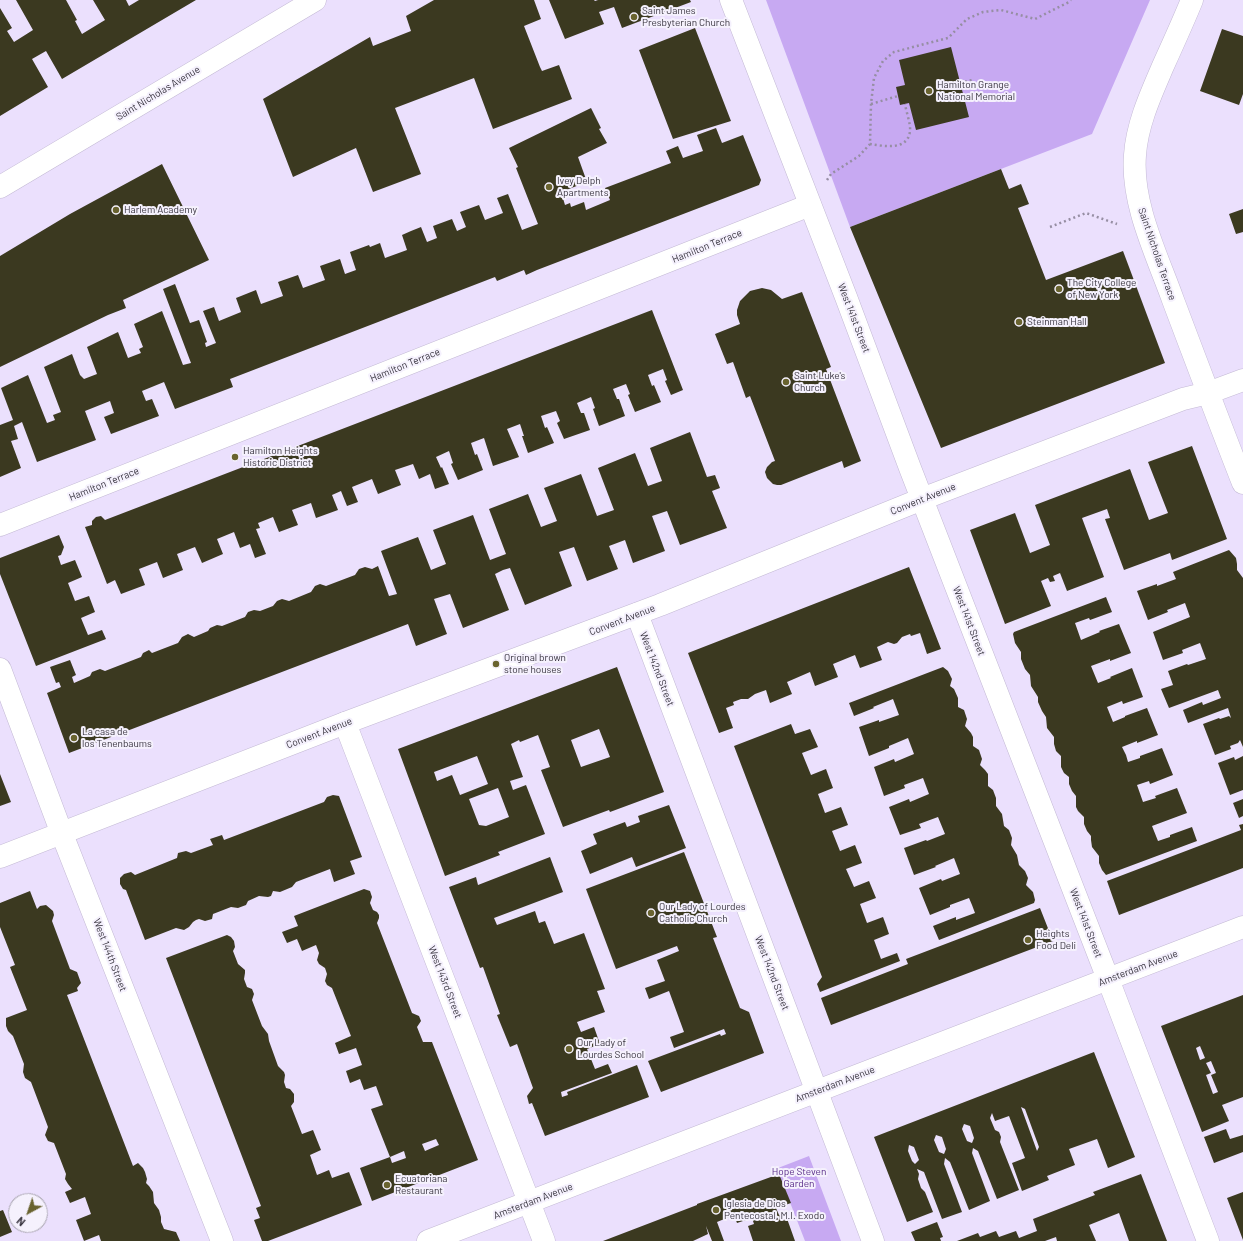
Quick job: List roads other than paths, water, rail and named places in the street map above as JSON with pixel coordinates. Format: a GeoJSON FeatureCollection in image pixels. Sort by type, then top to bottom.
{"type":"FeatureCollection","features":[{"type":"Feature","properties":{"kind":"street","name":"Saint Nicholas Avenue"},"geometry":{"type":"LineString","coordinates":[[0,187],[315,0]]}},
{"type":"Feature","properties":{"kind":"street","name":"West 141st Street"},"geometry":{"type":"LineString","coordinates":[[731,0],[1208,1241]]}},
{"type":"Feature","properties":{"kind":"street","name":"Saint Nicholas Terrace"},"geometry":{"type":"LineString","coordinates":[[1192,0],[1145,110],[1136,144],[1135,165],[1137,191],[1144,222],[1243,483]]}},
{"type":"Feature","properties":{"kind":"street","name":"Hamilton Terrace"},"geometry":{"type":"LineString","coordinates":[[0,525],[810,205]]}},
{"type":"Feature","properties":{"kind":"street","name":"Convent Avenue"},"geometry":{"type":"LineString","coordinates":[[0,857],[345,723],[637,614],[922,499],[1182,399],[1208,393],[1243,380]]}},
{"type":"Feature","properties":{"kind":"street","name":"West 142nd Street"},"geometry":{"type":"LineString","coordinates":[[637,614],[816,1091],[874,1241]]}},
{"type":"Feature","properties":{"kind":"street","name":"West 144th Street"},"geometry":{"type":"LineString","coordinates":[[0,669],[62,834],[222,1241]]}},
{"type":"Feature","properties":{"kind":"street","name":"West 143rd Street"},"geometry":{"type":"LineString","coordinates":[[345,723],[544,1241]]}},
{"type":"Feature","properties":{"kind":"street","name":"Amsterdam Avenue"},"geometry":{"type":"LineString","coordinates":[[428,1241],[1243,927]]}},
{"type":"Feature","properties":{"kind":"place","name":"Saint James Presbyterian Church"},"geometry":{"type":"Point","coordinates":[634,17]}},
{"type":"Feature","properties":{"kind":"place","name":"Hamilton Grange National Memorial"},"geometry":{"type":"Point","coordinates":[929,91]}},
{"type":"Feature","properties":{"kind":"place","name":"Ivey Delph Apartments"},"geometry":{"type":"Point","coordinates":[549,187]}},
{"type":"Feature","properties":{"kind":"place","name":"Harlem Academy"},"geometry":{"type":"Point","coordinates":[116,210]}},
{"type":"Feature","properties":{"kind":"place","name":"The City College of New York"},"geometry":{"type":"Point","coordinates":[1059,289]}},
{"type":"Feature","properties":{"kind":"place","name":"Steinman Hall"},"geometry":{"type":"Point","coordinates":[1019,322]}},
{"type":"Feature","properties":{"kind":"place","name":"Saint Luke's Church"},"geometry":{"type":"Point","coordinates":[786,382]}},
{"type":"Feature","properties":{"kind":"place","name":"Hamilton Heights Historic District"},"geometry":{"type":"Point","coordinates":[235,457]}},
{"type":"Feature","properties":{"kind":"place","name":"Original brown stone houses"},"geometry":{"type":"Point","coordinates":[496,664]}},
{"type":"Feature","properties":{"kind":"place","name":"La casa de los Tenenbaums"},"geometry":{"type":"Point","coordinates":[74,738]}},
{"type":"Feature","properties":{"kind":"place","name":"Our Lady of Lourdes Catholic Church"},"geometry":{"type":"Point","coordinates":[651,913]}},
{"type":"Feature","properties":{"kind":"place","name":"Heights Food Deli"},"geometry":{"type":"Point","coordinates":[1028,940]}},
{"type":"Feature","properties":{"kind":"place","name":"Our Lady of Lourdes School"},"geometry":{"type":"Point","coordinates":[569,1049]}},
{"type":"Feature","properties":{"kind":"place","name":"Ecuatoriana Restaurant"},"geometry":{"type":"Point","coordinates":[387,1185]}},
{"type":"Feature","properties":{"kind":"place","name":"Iglesia de Dios Pentecostal, M.I. Exodo"},"geometry":{"type":"Point","coordinates":[716,1210]}},
{"type":"Feature","properties":{"kind":"park label","name":"Hope Steven Garden"},"geometry":{"type":"Point","coordinates":[799,1178]}}]}
